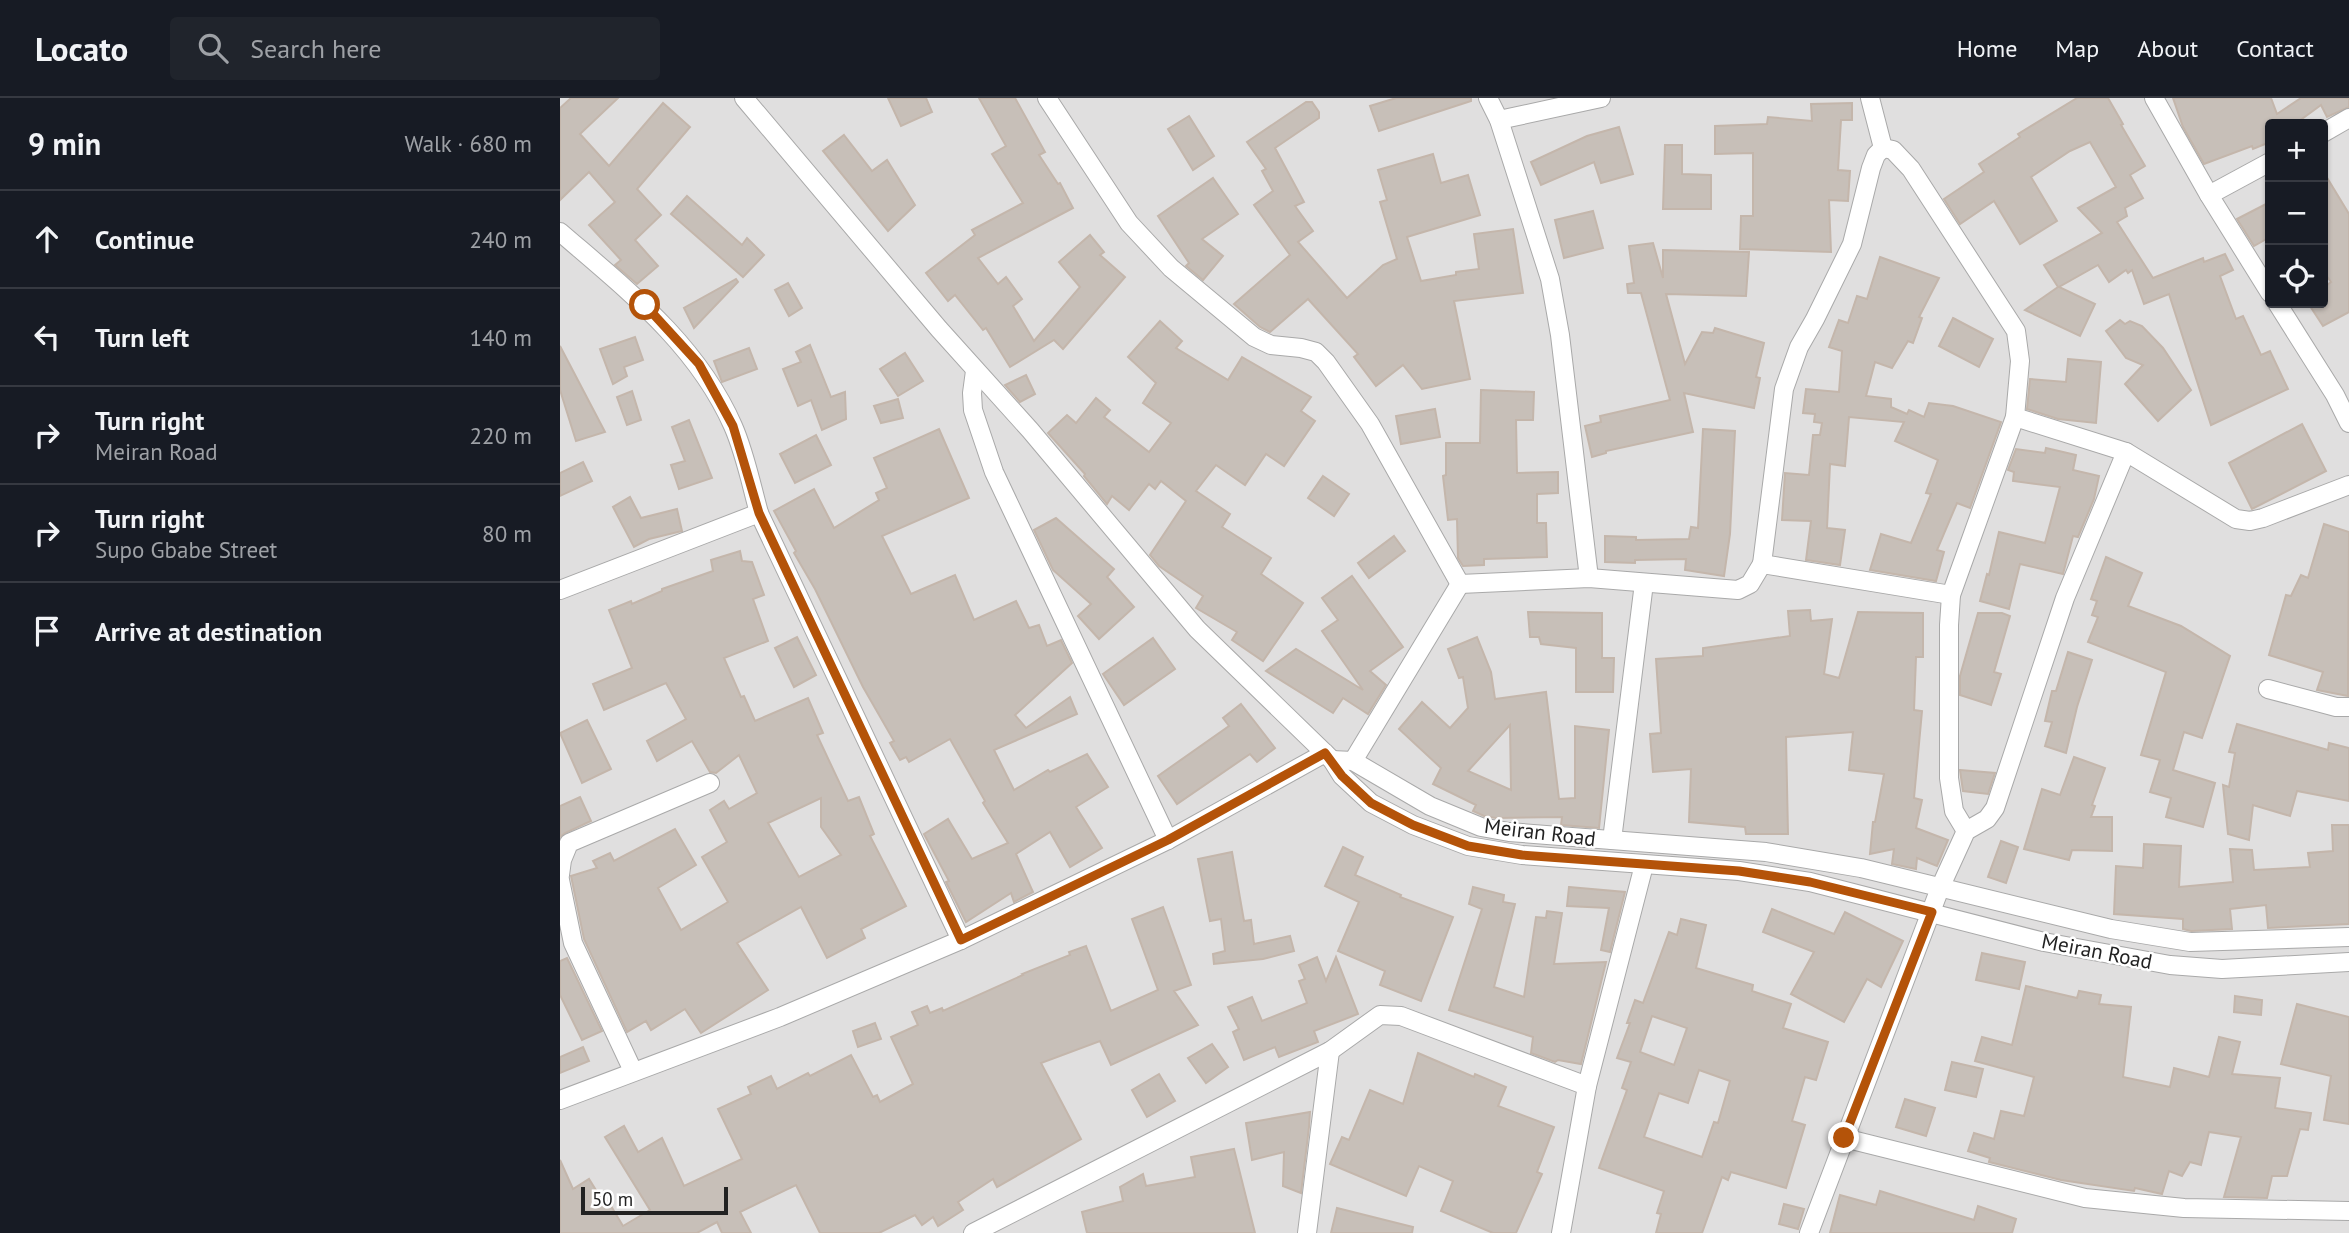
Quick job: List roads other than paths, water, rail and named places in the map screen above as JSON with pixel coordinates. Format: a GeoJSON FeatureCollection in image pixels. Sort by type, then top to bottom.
{"type":"FeatureCollection","features":[{"type":"Feature","properties":{"kind":"street"},"geometry":{"type":"LineString","coordinates":[[560,1100],[780,1017],[961,940],[1168,840],[1328,757],[1197,628],[744,98]]}},
{"type":"Feature","properties":{"kind":"street"},"geometry":{"type":"LineString","coordinates":[[1047,98],[1129,223],[1171,268],[1254,337],[1270,345],[1316,352],[1325,362],[1370,424],[1460,584]]}},
{"type":"Feature","properties":{"kind":"street"},"geometry":{"type":"LineString","coordinates":[[1488,98],[1499,120],[1550,279],[1560,335],[1589,578]]}},
{"type":"Feature","properties":{"kind":"street"},"geometry":{"type":"LineString","coordinates":[[1499,120],[1601,98]]}},
{"type":"Feature","properties":{"kind":"street"},"geometry":{"type":"LineString","coordinates":[[1870,98],[1882,148]]}},
{"type":"Feature","properties":{"kind":"street"},"geometry":{"type":"LineString","coordinates":[[2154,98],[2209,195],[2265,285]]}},
{"type":"Feature","properties":{"kind":"street"},"geometry":{"type":"LineString","coordinates":[[2328,130],[2349,119]]}},
{"type":"Feature","properties":{"kind":"street"},"geometry":{"type":"LineString","coordinates":[[1460,584],[1589,578],[1738,590],[1749,584],[1762,564],[1784,389],[1799,347],[1852,244],[1871,168],[1882,148]]}},
{"type":"Feature","properties":{"kind":"street"},"geometry":{"type":"LineString","coordinates":[[1882,148],[1893,150],[1911,169],[2016,331],[2020,360],[2015,417],[1951,595],[1948,625],[1949,778],[1954,811],[1966,831]]}},
{"type":"Feature","properties":{"kind":"street"},"geometry":{"type":"LineString","coordinates":[[2209,195],[2265,165]]}},
{"type":"Feature","properties":{"kind":"street"},"geometry":{"type":"LineString","coordinates":[[560,232],[645,305],[699,364],[733,426],[759,513],[961,940]]}},
{"type":"Feature","properties":{"kind":"street"},"geometry":{"type":"LineString","coordinates":[[2281,308],[2342,391],[2349,424]]}},
{"type":"Feature","properties":{"kind":"street"},"geometry":{"type":"LineString","coordinates":[[975,371],[973,410],[994,472],[1168,840]]}},
{"type":"Feature","properties":{"kind":"street"},"geometry":{"type":"LineString","coordinates":[[2015,417],[2126,452],[2236,519],[2263,519],[2349,485]]}},
{"type":"Feature","properties":{"kind":"street"},"geometry":{"type":"LineString","coordinates":[[1809,1233],[1940,888],[1966,831],[1987,819],[1996,807],[2065,598],[2126,452]]}},
{"type":"Feature","properties":{"kind":"street"},"geometry":{"type":"LineString","coordinates":[[560,590],[759,513]]}},
{"type":"Feature","properties":{"kind":"street"},"geometry":{"type":"LineString","coordinates":[[1762,564],[1951,595]]}},
{"type":"Feature","properties":{"kind":"street"},"geometry":{"type":"LineString","coordinates":[[1612,840],[1644,583]]}},
{"type":"Feature","properties":{"kind":"street"},"geometry":{"type":"LineString","coordinates":[[1353,761],[1460,584]]}},
{"type":"Feature","properties":{"kind":"street"},"geometry":{"type":"LineString","coordinates":[[2268,690],[2349,707]]}},
{"type":"Feature","properties":{"kind":"street","name":"Meiran Road"},"geometry":{"type":"LineString","coordinates":[[1328,757],[1353,761],[1430,806],[1481,827],[1508,832],[1766,852],[1861,868],[2112,929],[2190,942],[2349,937]]}},
{"type":"Feature","properties":{"kind":"street","name":"Meiran Road"},"geometry":{"type":"LineString","coordinates":[[1328,757],[1342,776],[1371,803],[1413,825],[1468,846],[1522,855],[1739,871],[1810,882],[2044,942],[2170,965],[2222,970],[2349,962]]}},
{"type":"Feature","properties":{"kind":"street"},"geometry":{"type":"LineString","coordinates":[[560,875],[562,860],[569,843],[710,783]]}},
{"type":"Feature","properties":{"kind":"street"},"geometry":{"type":"LineString","coordinates":[[1561,1233],[1587,1086],[1644,865]]}},
{"type":"Feature","properties":{"kind":"street"},"geometry":{"type":"LineString","coordinates":[[560,880],[573,943],[633,1071]]}},
{"type":"Feature","properties":{"kind":"street"},"geometry":{"type":"LineString","coordinates":[[973,1233],[1330,1051],[1380,1015],[1401,1016],[1587,1086]]}},
{"type":"Feature","properties":{"kind":"street"},"geometry":{"type":"LineString","coordinates":[[1307,1233],[1330,1051]]}},
{"type":"Feature","properties":{"kind":"street"},"geometry":{"type":"LineString","coordinates":[[1844,1138],[2085,1198],[2184,1208],[2349,1211]]}}]}
